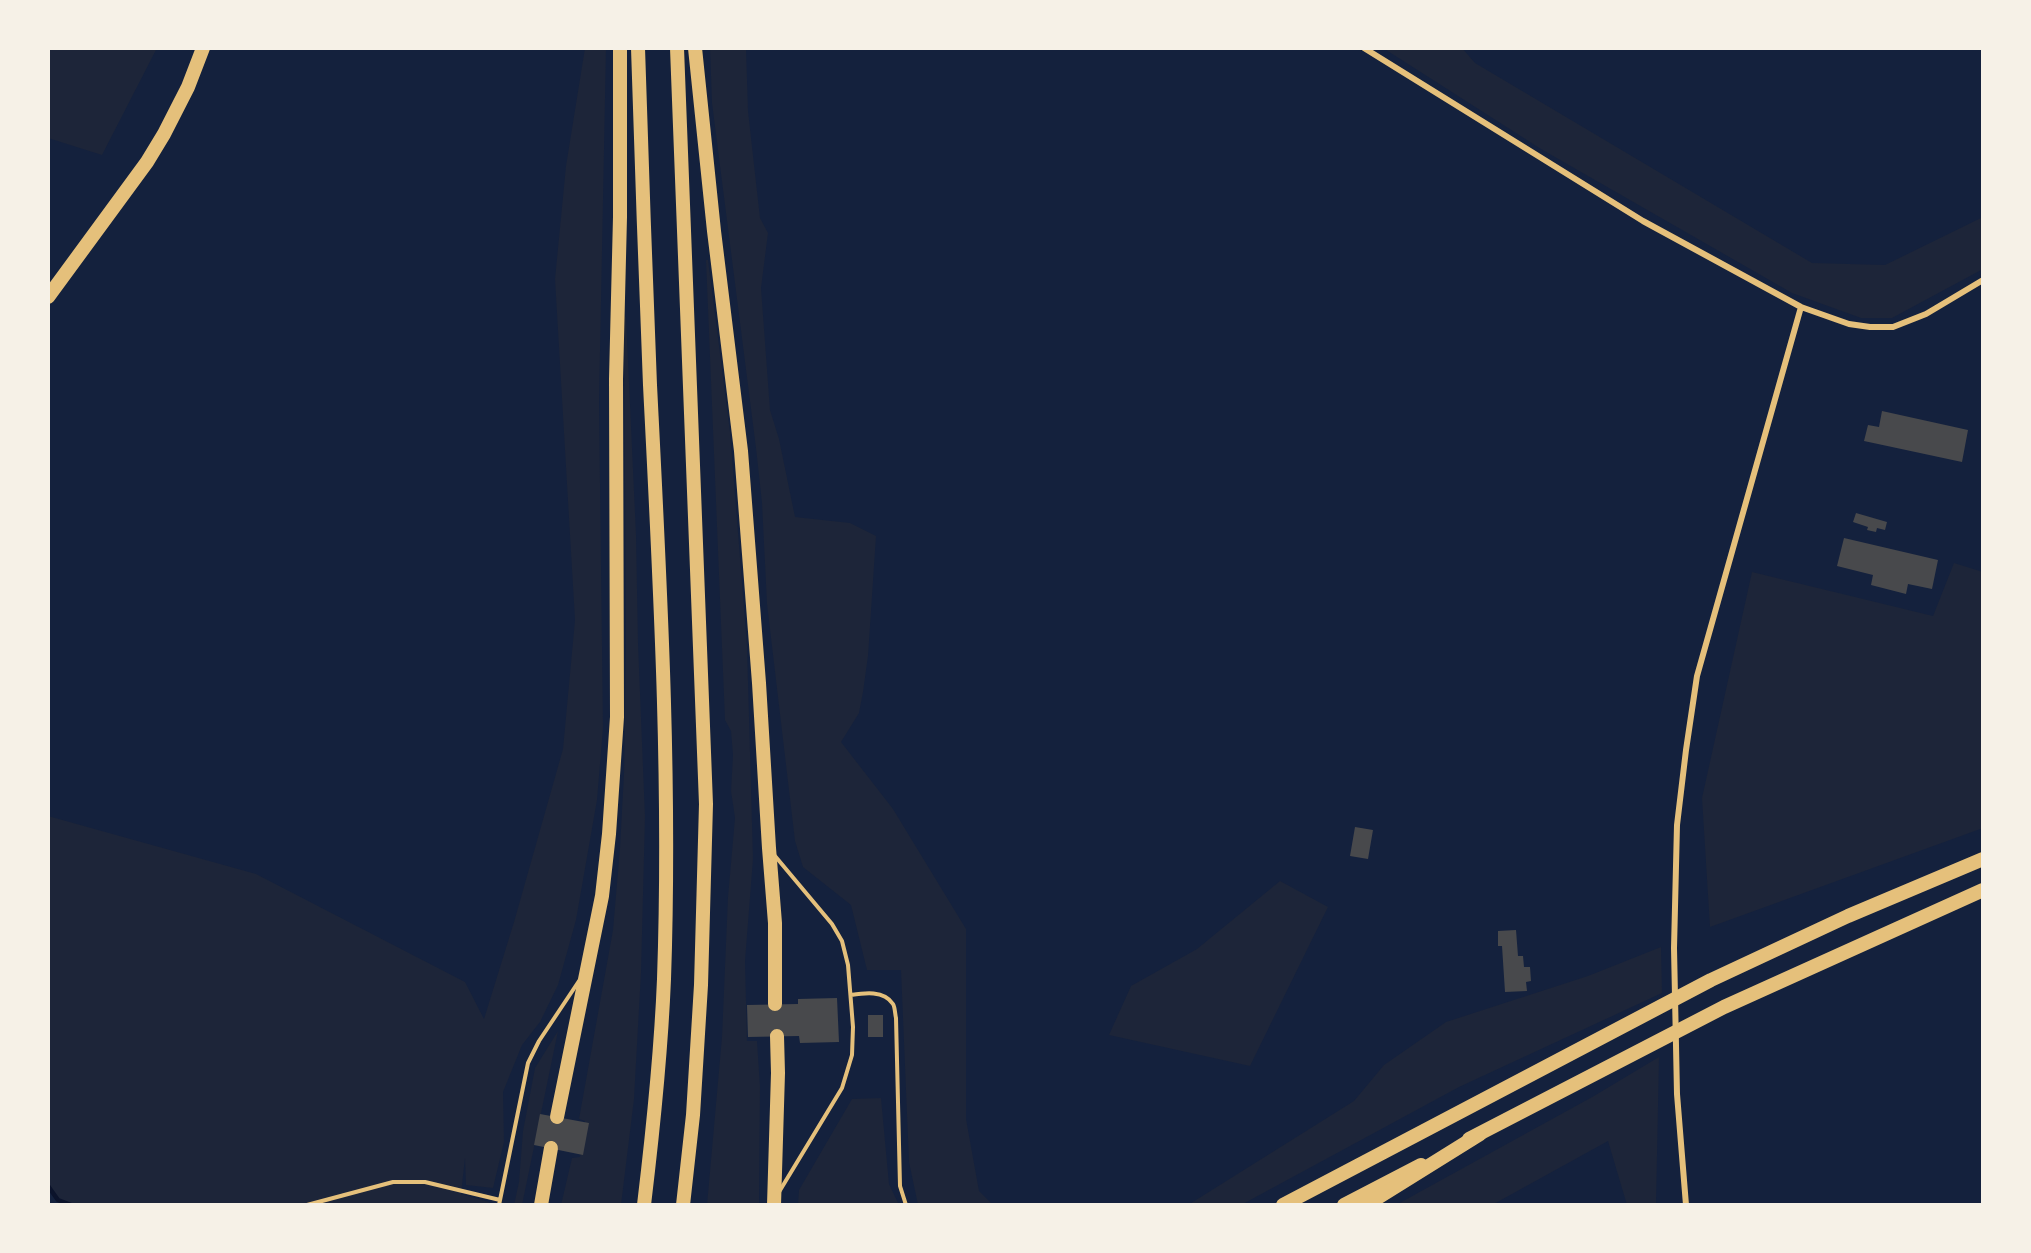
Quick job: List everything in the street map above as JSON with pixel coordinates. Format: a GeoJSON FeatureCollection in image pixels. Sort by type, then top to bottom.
{"type":"FeatureCollection","features":[{"type":"Feature","properties":{"kind":"highway"},"geometry":{"type":"LineString","coordinates":[[48,297],[147,162],[164,135],[188,87],[203,48]]}},
{"type":"Feature","properties":{"kind":"highway"},"geometry":{"type":"LineString","coordinates":[[557,1117],[604,886],[617,717],[616,379],[620,217],[620,48]]}},
{"type":"Feature","properties":{"kind":"highway"},"geometry":{"type":"LineString","coordinates":[[638,48],[647,320],[662,628],[666,811],[664,979],[656,1090],[644,1205]]}},
{"type":"Feature","properties":{"kind":"highway"},"geometry":{"type":"LineString","coordinates":[[677,48],[706,804],[701,985],[693,1115],[683,1205]]}},
{"type":"Feature","properties":{"kind":"highway"},"geometry":{"type":"LineString","coordinates":[[695,48],[741,451],[775,923],[776,1004]]}},
{"type":"Feature","properties":{"kind":"highway"},"geometry":{"type":"LineString","coordinates":[[1283,1205],[1711,980],[1848,916],[1983,859]]}},
{"type":"Feature","properties":{"kind":"highway"},"geometry":{"type":"LineString","coordinates":[[1344,1205],[1724,1007],[1983,890]]}},
{"type":"Feature","properties":{"kind":"highway"},"geometry":{"type":"LineString","coordinates":[[774,1202],[777,1036]]}},
{"type":"Feature","properties":{"kind":"highway"},"geometry":{"type":"LineString","coordinates":[[1366,1205],[1480,1134]]}},
{"type":"Feature","properties":{"kind":"highway"},"geometry":{"type":"LineString","coordinates":[[541,1205],[551,1148]]}},
{"type":"Feature","properties":{"kind":"street"},"geometry":{"type":"LineString","coordinates":[[1364,48],[1643,221],[1801,307],[1850,324],[1893,327],[1926,314],[1983,280]]}},
{"type":"Feature","properties":{"kind":"street"},"geometry":{"type":"LineString","coordinates":[[1686,1205],[1677,1094],[1674,948],[1677,825],[1697,676],[1801,307]]}},
{"type":"Feature","properties":{"kind":"lane"},"geometry":{"type":"LineString","coordinates":[[768,848],[832,924],[842,941],[848,965],[852,1055],[842,1088],[774,1202]]}},
{"type":"Feature","properties":{"kind":"lane"},"geometry":{"type":"LineString","coordinates":[[307,1205],[393,1182],[425,1182],[499,1202],[528,1063],[539,1041],[588,967]]}},
{"type":"Feature","properties":{"kind":"lane"},"geometry":{"type":"LineString","coordinates":[[850,995],[874,993],[884,996],[893,1004],[896,1018],[900,1186],[906,1205]]}},
{"type":"Feature","properties":{"kind":"shaded area"},"geometry":{"type":"Polygon","coordinates":[[[48,48],[157,48],[102,155],[48,138],[48,48]]]}},
{"type":"Feature","properties":{"kind":"shaded area"},"geometry":{"type":"Polygon","coordinates":[[[585,48],[606,48],[599,402],[603,728],[597,800],[576,920],[558,985],[540,1022],[522,1045],[503,1092],[504,1142],[493,1188],[466,1185],[465,1158],[461,1194],[489,1202],[488,1205],[71,1205],[58,1200],[48,1186],[48,816],[256,874],[465,982],[484,1019],[563,749],[575,620],[555,279],[566,166],[585,48]]]}},
{"type":"Feature","properties":{"kind":"shaded area"},"geometry":{"type":"Polygon","coordinates":[[[710,48],[746,48],[748,111],[760,218],[768,233],[761,288],[770,410],[779,439],[795,517],[850,523],[876,536],[868,656],[863,692],[859,713],[841,742],[893,809],[966,929],[966,1119],[979,1191],[993,1205],[918,1205],[909,1162],[901,970],[867,970],[851,905],[803,867],[795,841],[767,604],[762,503],[756,448],[712,103],[710,48]]]}},
{"type":"Feature","properties":{"kind":"shaded area"},"geometry":{"type":"Polygon","coordinates":[[[1383,48],[1462,48],[1475,63],[1812,263],[1885,265],[1983,217],[1983,269],[1892,318],[1861,318],[1792,293],[1541,149],[1383,48]]]}},
{"type":"Feature","properties":{"kind":"shaded area"},"geometry":{"type":"Polygon","coordinates":[[[706,260],[708,260],[730,432],[747,646],[753,859],[745,961],[747,1041],[757,1041],[760,1087],[759,1205],[707,1205],[722,1037],[728,897],[735,818],[731,791],[733,755],[731,731],[725,720],[706,260]]]}},
{"type":"Feature","properties":{"kind":"shaded area"},"geometry":{"type":"Polygon","coordinates":[[[624,316],[626,317],[636,535],[645,817],[641,973],[634,1099],[621,1205],[561,1205],[572,1158],[580,1157],[585,1121],[579,1119],[613,930],[620,848],[626,647],[624,316]]]}},
{"type":"Feature","properties":{"kind":"shaded area"},"geometry":{"type":"Polygon","coordinates":[[[1954,563],[1983,572],[1983,828],[1710,927],[1702,798],[1752,572],[1933,616],[1954,563]]]}},
{"type":"Feature","properties":{"kind":"shaded area"},"geometry":{"type":"Polygon","coordinates":[[[1280,881],[1328,907],[1250,1066],[1109,1035],[1131,986],[1197,949],[1280,881]]]}},
{"type":"Feature","properties":{"kind":"shaded area"},"geometry":{"type":"Polygon","coordinates":[[[1661,947],[1662,993],[1459,1087],[1241,1205],[1188,1205],[1354,1101],[1384,1065],[1446,1022],[1588,976],[1661,947]]]}},
{"type":"Feature","properties":{"kind":"shaded area"},"geometry":{"type":"Polygon","coordinates":[[[558,1031],[522,1205],[514,1205],[519,1182],[523,1131],[535,1068],[558,1031]]]}},
{"type":"Feature","properties":{"kind":"shaded area"},"geometry":{"type":"Polygon","coordinates":[[[1659,1057],[1656,1205],[1627,1205],[1608,1141],[1492,1205],[1396,1205],[1594,1096],[1659,1057]]]}},
{"type":"Feature","properties":{"kind":"shaded area"},"geometry":{"type":"Polygon","coordinates":[[[881,1098],[889,1184],[899,1205],[798,1205],[799,1190],[852,1099],[881,1098]]]}},
{"type":"Feature","properties":{"kind":"building"},"geometry":{"type":"Polygon","coordinates":[[[1882,411],[1968,430],[1962,462],[1864,441],[1868,425],[1879,427],[1882,411]]]}},
{"type":"Feature","properties":{"kind":"building"},"geometry":{"type":"Polygon","coordinates":[[[1856,513],[1887,522],[1885,530],[1877,528],[1876,532],[1867,530],[1868,527],[1853,522],[1856,513]]]}},
{"type":"Feature","properties":{"kind":"building"},"geometry":{"type":"Polygon","coordinates":[[[1844,538],[1938,560],[1932,589],[1908,584],[1906,594],[1871,585],[1873,575],[1837,566],[1844,538]]]}},
{"type":"Feature","properties":{"kind":"building"},"geometry":{"type":"Polygon","coordinates":[[[1355,827],[1373,830],[1368,859],[1350,856],[1355,827]]]}},
{"type":"Feature","properties":{"kind":"building"},"geometry":{"type":"Polygon","coordinates":[[[1516,930],[1518,956],[1523,956],[1524,967],[1530,967],[1531,981],[1526,982],[1527,991],[1505,992],[1502,946],[1498,946],[1498,931],[1516,930]]]}},
{"type":"Feature","properties":{"kind":"building"},"geometry":{"type":"Polygon","coordinates":[[[837,998],[839,1042],[800,1043],[799,1036],[748,1037],[747,1005],[798,1004],[798,999],[837,998]]]}},
{"type":"Feature","properties":{"kind":"building"},"geometry":{"type":"Polygon","coordinates":[[[868,1015],[883,1015],[883,1037],[868,1037],[868,1015]]]}},
{"type":"Feature","properties":{"kind":"building"},"geometry":{"type":"Polygon","coordinates":[[[540,1114],[589,1123],[583,1155],[534,1145],[540,1114]]]}},
{"type":"Feature","properties":{"kind":"waterway"},"geometry":{"type":"LineString","coordinates":[[48,1186],[58,1200],[71,1205]]}}]}
